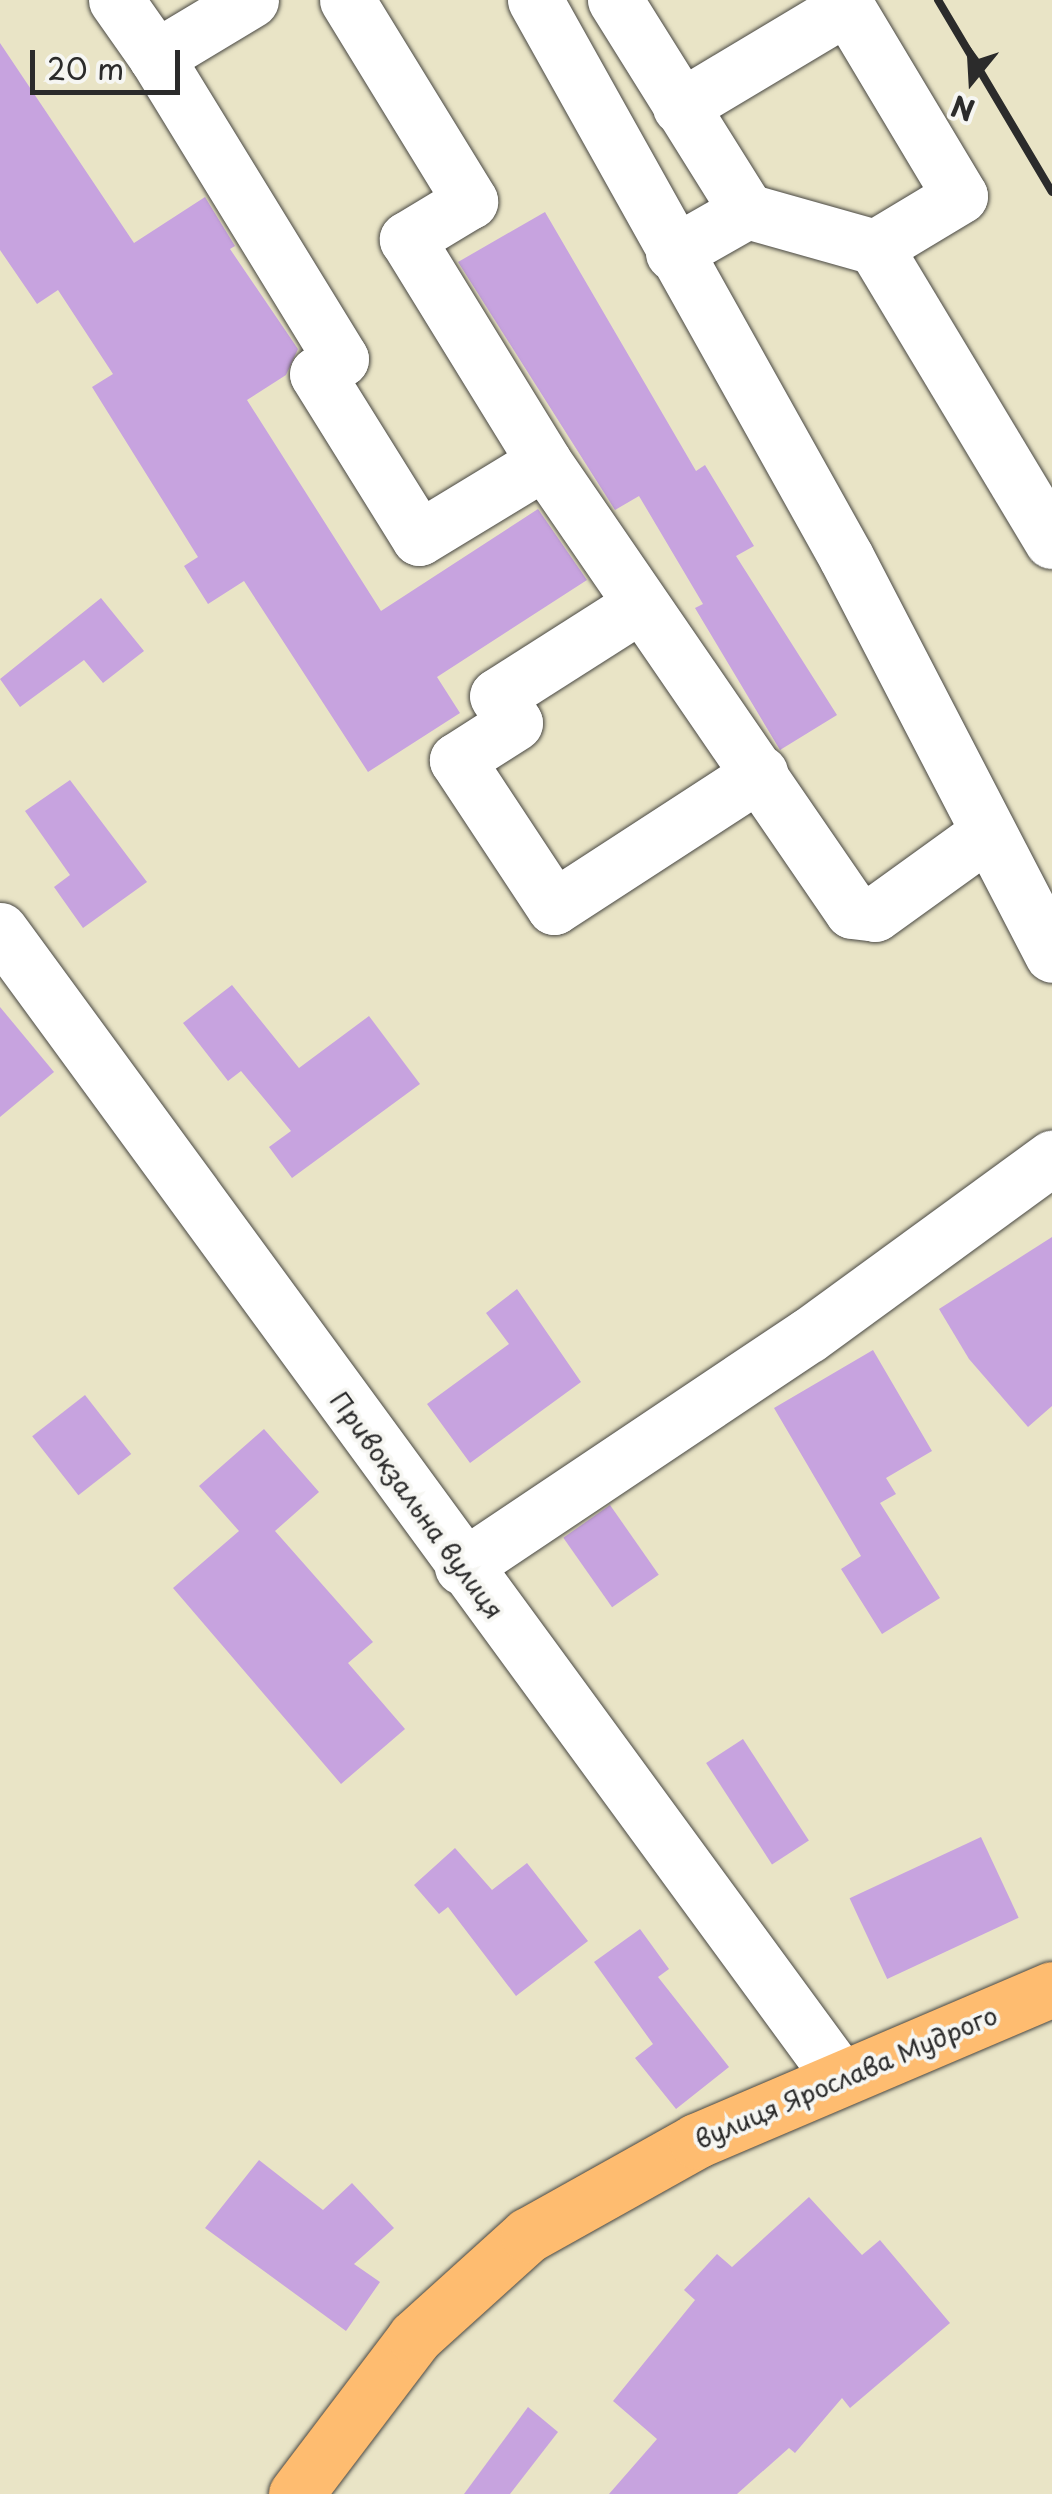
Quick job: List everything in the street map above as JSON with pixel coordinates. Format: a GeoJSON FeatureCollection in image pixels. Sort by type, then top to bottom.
{"type":"FeatureCollection","features":[{"type":"Feature","properties":{"kind":"main road","name":"вулиця Ярослава Мудрого"},"geometry":{"type":"LineString","coordinates":[[296,2494],[415,2337],[528,2235],[696,2140],[838,2076],[1052,1989]]}},
{"type":"Feature","properties":{"kind":"street"},"geometry":{"type":"LineString","coordinates":[[116,0],[156,57],[341,359],[318,374],[419,538],[544,462]]}},
{"type":"Feature","properties":{"kind":"street"},"geometry":{"type":"LineString","coordinates":[[156,57],[251,0]]}},
{"type":"Feature","properties":{"kind":"street"},"geometry":{"type":"LineString","coordinates":[[347,0],[470,200],[407,238],[544,462],[852,911],[875,914],[986,834]]}},
{"type":"Feature","properties":{"kind":"street"},"geometry":{"type":"LineString","coordinates":[[535,0],[672,253],[846,557],[1052,955]]}},
{"type":"Feature","properties":{"kind":"street"},"geometry":{"type":"LineString","coordinates":[[615,0],[747,211],[875,247],[1052,540]]}},
{"type":"Feature","properties":{"kind":"street"},"geometry":{"type":"LineString","coordinates":[[680,108],[846,7],[960,196],[875,247]]}},
{"type":"Feature","properties":{"kind":"street"},"geometry":{"type":"LineString","coordinates":[[672,253],[747,211]]}},
{"type":"Feature","properties":{"kind":"street"},"geometry":{"type":"LineString","coordinates":[[640,604],[497,696],[515,723],[456,760],[554,907],[760,773]]}},
{"type":"Feature","properties":{"kind":"street","name":"Привокзальна вулиця"},"geometry":{"type":"LineString","coordinates":[[0,930],[462,1567],[838,2076]]}},
{"type":"Feature","properties":{"kind":"street"},"geometry":{"type":"LineString","coordinates":[[462,1567],[809,1336],[1052,1158]]}},
{"type":"Feature","properties":{"kind":"building"},"geometry":{"type":"Polygon","coordinates":[[[0,43],[134,243],[205,197],[235,246],[230,249],[298,349],[286,375],[247,400],[381,611],[538,509],[587,580],[437,677],[460,713],[368,772],[244,581],[208,604],[184,566],[198,557],[92,387],[113,374],[58,290],[37,304],[0,250],[0,43]]]}},
{"type":"Feature","properties":{"kind":"building"},"geometry":{"type":"Polygon","coordinates":[[[545,212],[696,471],[705,465],[754,546],[736,556],[837,715],[780,750],[695,608],[703,604],[639,496],[615,510],[458,262],[545,212]]]}},
{"type":"Feature","properties":{"kind":"building"},"geometry":{"type":"Polygon","coordinates":[[[101,598],[144,651],[103,683],[84,660],[20,707],[0,679],[101,598]]]}},
{"type":"Feature","properties":{"kind":"building"},"geometry":{"type":"Polygon","coordinates":[[[70,780],[147,882],[83,928],[54,887],[70,875],[25,811],[70,780]]]}},
{"type":"Feature","properties":{"kind":"building"},"geometry":{"type":"Polygon","coordinates":[[[232,985],[299,1068],[369,1016],[420,1084],[292,1178],[269,1147],[291,1131],[241,1071],[228,1081],[183,1023],[232,985]]]}},
{"type":"Feature","properties":{"kind":"building"},"geometry":{"type":"Polygon","coordinates":[[[0,1007],[54,1072],[0,1117],[0,1007]]]}},
{"type":"Feature","properties":{"kind":"building"},"geometry":{"type":"Polygon","coordinates":[[[1052,1237],[1052,1406],[1028,1427],[969,1359],[939,1309],[1052,1237]]]}},
{"type":"Feature","properties":{"kind":"building"},"geometry":{"type":"Polygon","coordinates":[[[517,1289],[581,1382],[470,1463],[427,1404],[509,1344],[486,1313],[517,1289]]]}},
{"type":"Feature","properties":{"kind":"building"},"geometry":{"type":"Polygon","coordinates":[[[873,1350],[932,1451],[886,1478],[896,1494],[880,1503],[940,1598],[882,1634],[841,1569],[861,1556],[774,1408],[873,1350]]]}},
{"type":"Feature","properties":{"kind":"building"},"geometry":{"type":"Polygon","coordinates":[[[85,1395],[131,1454],[78,1495],[32,1436],[85,1395]]]}},
{"type":"Feature","properties":{"kind":"building"},"geometry":{"type":"Polygon","coordinates":[[[264,1429],[319,1492],[275,1531],[373,1642],[348,1663],[405,1729],[341,1784],[173,1588],[239,1531],[199,1486],[264,1429]]]}},
{"type":"Feature","properties":{"kind":"building"},"geometry":{"type":"Polygon","coordinates":[[[610,1505],[659,1575],[612,1607],[563,1538],[610,1505]]]}},
{"type":"Feature","properties":{"kind":"building"},"geometry":{"type":"Polygon","coordinates":[[[743,1739],[809,1840],[772,1864],[706,1763],[743,1739]]]}},
{"type":"Feature","properties":{"kind":"building"},"geometry":{"type":"Polygon","coordinates":[[[981,1837],[1019,1918],[887,1979],[850,1898],[981,1837]]]}},
{"type":"Feature","properties":{"kind":"building"},"geometry":{"type":"Polygon","coordinates":[[[455,1848],[492,1890],[527,1863],[588,1941],[516,1996],[448,1907],[439,1914],[414,1885],[455,1848]]]}},
{"type":"Feature","properties":{"kind":"building"},"geometry":{"type":"Polygon","coordinates":[[[640,1929],[669,1969],[658,1977],[729,2067],[676,2109],[635,2058],[653,2044],[594,1962],[640,1929]]]}},
{"type":"Feature","properties":{"kind":"building"},"geometry":{"type":"Polygon","coordinates":[[[259,2160],[323,2210],[352,2183],[394,2228],[354,2264],[380,2282],[346,2331],[205,2228],[259,2160]]]}},
{"type":"Feature","properties":{"kind":"building"},"geometry":{"type":"Polygon","coordinates":[[[809,2197],[862,2255],[880,2240],[950,2323],[850,2408],[842,2398],[795,2453],[789,2448],[737,2494],[609,2494],[657,2439],[613,2401],[695,2300],[684,2290],[717,2254],[732,2267],[809,2197]]]}},
{"type":"Feature","properties":{"kind":"building"},"geometry":{"type":"Polygon","coordinates":[[[528,2407],[558,2432],[510,2494],[464,2494],[528,2407]]]}},
{"type":"Feature","properties":{"kind":"railway"},"geometry":{"type":"LineString","coordinates":[[938,0],[1052,192]]}}]}
